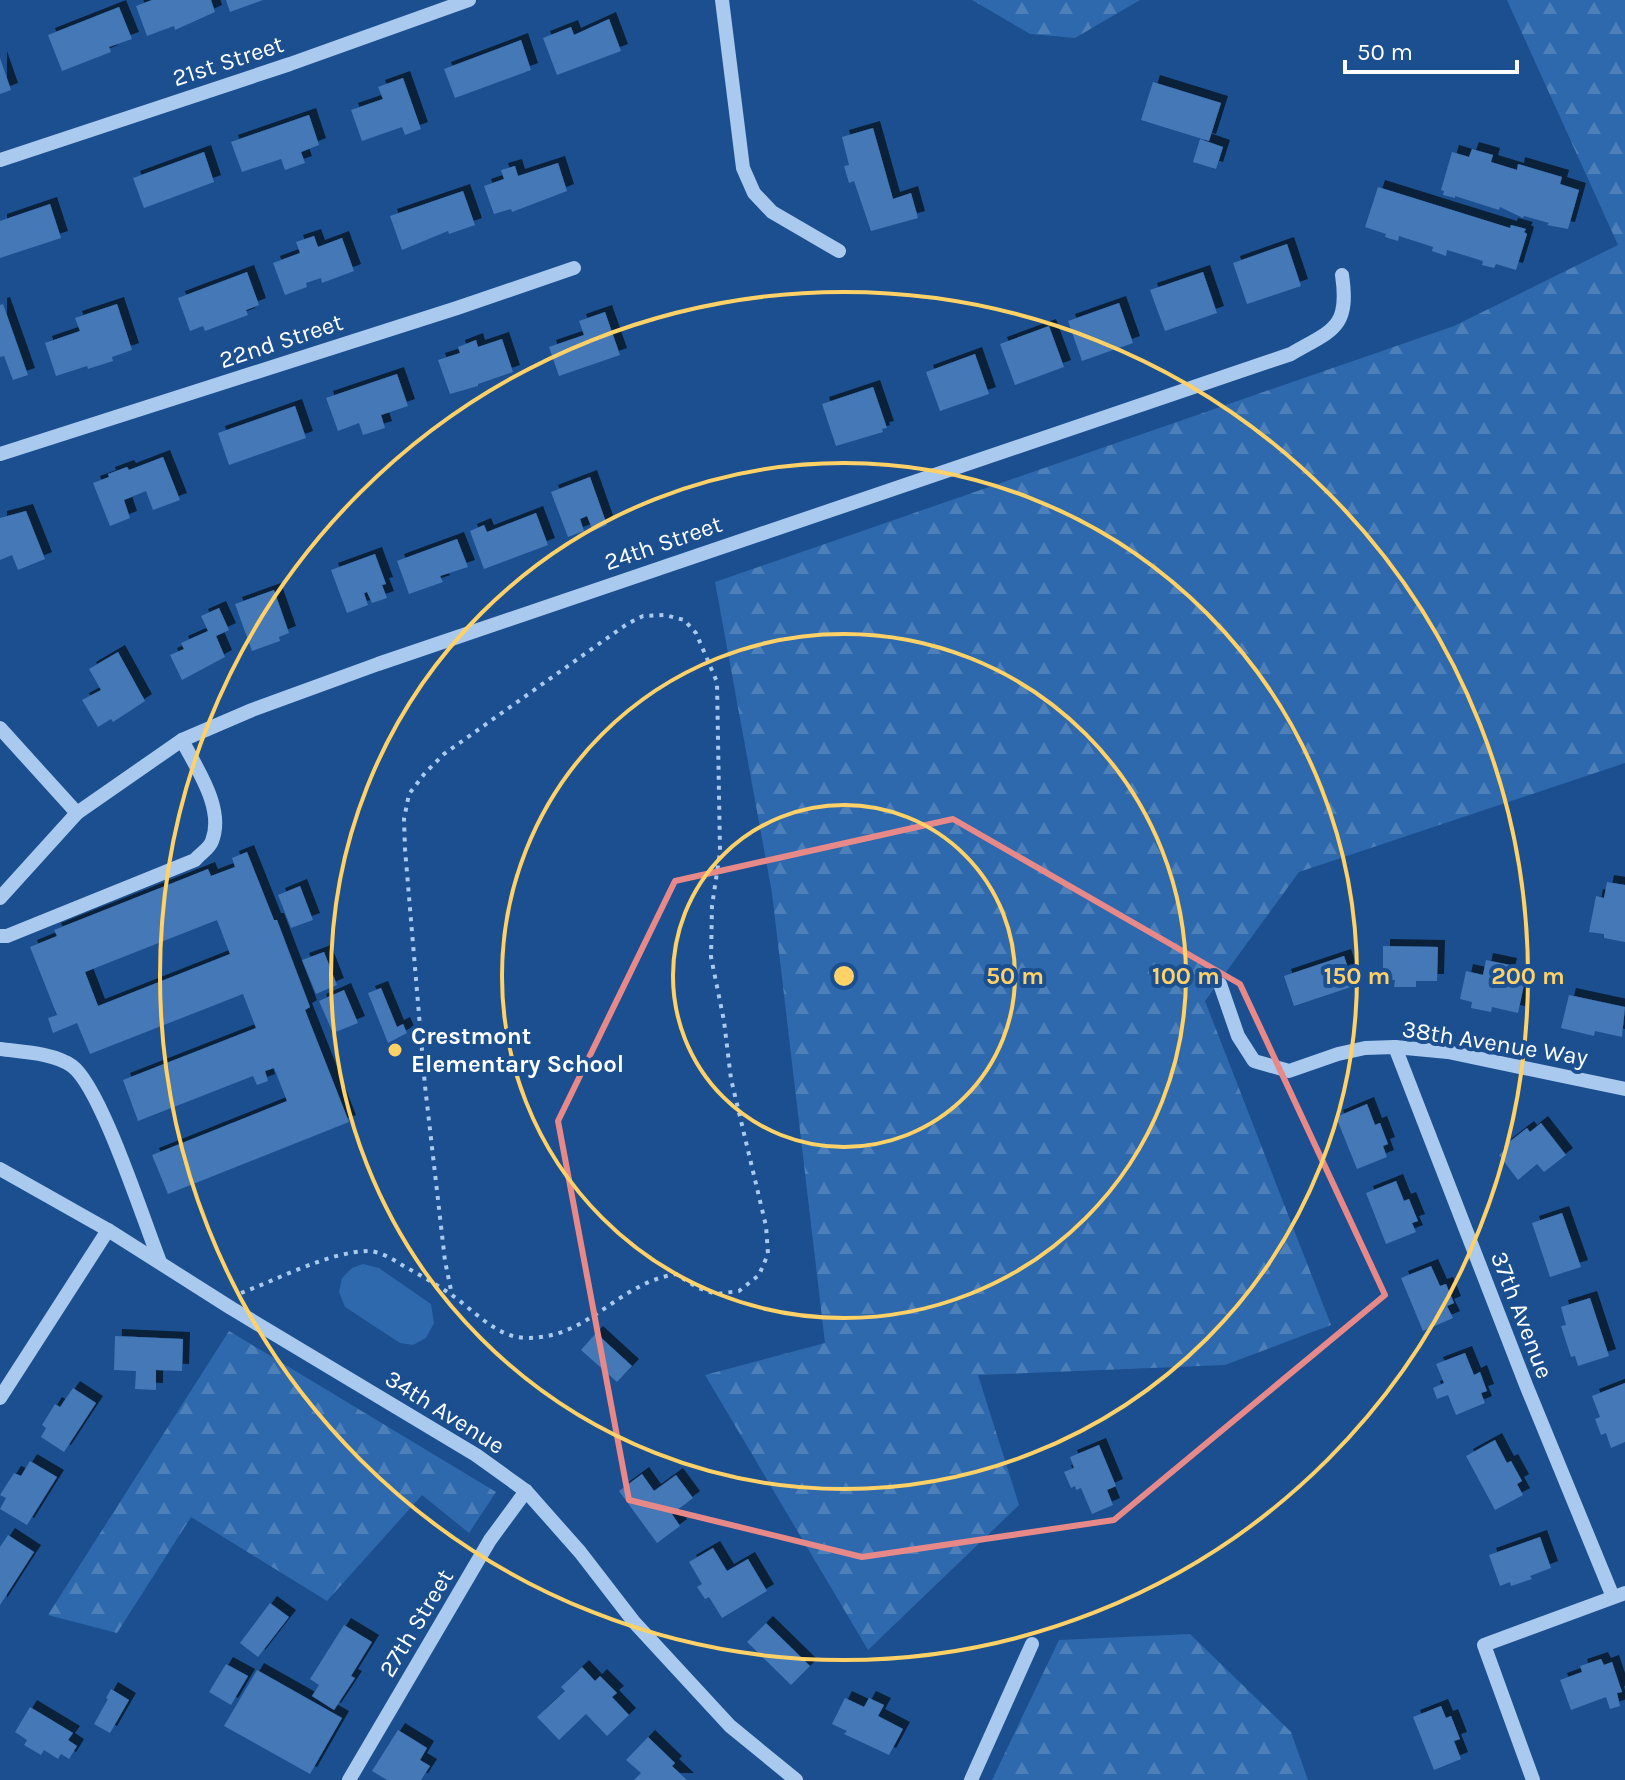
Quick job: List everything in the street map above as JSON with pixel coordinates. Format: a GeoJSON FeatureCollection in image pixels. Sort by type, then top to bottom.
{"type":"FeatureCollection","features":[{"type":"Feature","properties":{"kind":"street","name":"21st Street"},"geometry":{"type":"LineString","coordinates":[[0,160],[290,64],[469,0]]}},
{"type":"Feature","properties":{"kind":"street"},"geometry":{"type":"LineString","coordinates":[[722,0],[743,168],[754,193],[772,212],[839,251]]}},
{"type":"Feature","properties":{"kind":"street","name":"22nd Street"},"geometry":{"type":"LineString","coordinates":[[0,454],[443,313],[574,268]]}},
{"type":"Feature","properties":{"kind":"street","name":"24th Street"},"geometry":{"type":"LineString","coordinates":[[0,898],[77,813],[182,740],[252,710],[378,664],[1291,354],[1336,328],[1346,301],[1342,275]]}},
{"type":"Feature","properties":{"kind":"street"},"geometry":{"type":"LineString","coordinates":[[0,728],[77,813]]}},
{"type":"Feature","properties":{"kind":"street"},"geometry":{"type":"LineString","coordinates":[[0,936],[7,936],[195,860],[212,842],[215,813],[182,740]]}},
{"type":"Feature","properties":{"kind":"street","name":"38th Avenue Way"},"geometry":{"type":"LineString","coordinates":[[1220,984],[1238,1036],[1254,1061],[1289,1071],[1338,1054],[1365,1048],[1395,1047],[1490,1060],[1625,1089]]}},
{"type":"Feature","properties":{"kind":"street","name":"37th Avenue"},"geometry":{"type":"LineString","coordinates":[[1395,1047],[1526,1385],[1619,1595]]}},
{"type":"Feature","properties":{"kind":"street"},"geometry":{"type":"LineString","coordinates":[[0,1049],[70,1065],[85,1079],[99,1105],[160,1262]]}},
{"type":"Feature","properties":{"kind":"street","name":"34th Avenue"},"geometry":{"type":"LineString","coordinates":[[0,1169],[108,1230],[476,1455],[526,1491],[580,1552],[634,1622],[730,1726],[796,1780]]}},
{"type":"Feature","properties":{"kind":"street"},"geometry":{"type":"LineString","coordinates":[[0,1398],[108,1230]]}},
{"type":"Feature","properties":{"kind":"street","name":"27th Street"},"geometry":{"type":"LineString","coordinates":[[349,1780],[490,1540],[526,1491]]}},
{"type":"Feature","properties":{"kind":"street"},"geometry":{"type":"LineString","coordinates":[[1533,1780],[1484,1645],[1619,1595]]}},
{"type":"Feature","properties":{"kind":"street"},"geometry":{"type":"LineString","coordinates":[[971,1780],[1032,1644]]}},
{"type":"Feature","properties":{"kind":"path"},"geometry":{"type":"LineString","coordinates":[[220,1301],[343,1254],[372,1251],[396,1261],[452,1295],[485,1323],[524,1338],[555,1335],[587,1321],[637,1286],[658,1277],[676,1274],[698,1288],[716,1294],[739,1291],[759,1275],[768,1254],[766,1226],[731,1079],[724,1021],[711,957],[712,906],[720,852],[717,682],[696,633],[684,620],[665,615],[643,616],[627,624],[444,754],[409,794],[404,819],[405,849],[424,1070],[445,1261],[452,1295]]}},
{"type":"Feature","properties":{"kind":"highlighted area"},"geometry":{"type":"Polygon","coordinates":[[[953,819],[1240,984],[1385,1295],[1114,1520],[862,1557],[629,1500],[558,1121],[675,881],[953,819]]]}},
{"type":"Feature","properties":{"kind":"green space"},"geometry":{"type":"Polygon","coordinates":[[[972,0],[1140,0],[1075,38],[1030,34],[972,0]]]}},
{"type":"Feature","properties":{"kind":"green space"},"geometry":{"type":"Polygon","coordinates":[[[1507,0],[1625,0],[1625,763],[1299,872],[1205,1001],[1331,1325],[1225,1365],[978,1375],[1019,1505],[868,1650],[705,1375],[825,1343],[772,893],[715,582],[1454,326],[1618,245],[1507,0]]]}},
{"type":"Feature","properties":{"kind":"green space"},"geometry":{"type":"Polygon","coordinates":[[[363,1264],[379,1268],[431,1304],[434,1323],[426,1338],[413,1345],[400,1343],[345,1307],[339,1292],[342,1278],[352,1268],[363,1264]]]}},
{"type":"Feature","properties":{"kind":"green space"},"geometry":{"type":"Polygon","coordinates":[[[229,1331],[496,1492],[469,1533],[422,1495],[327,1601],[191,1517],[117,1633],[48,1615],[229,1331]]]}},
{"type":"Feature","properties":{"kind":"green space"},"geometry":{"type":"Polygon","coordinates":[[[1190,1634],[1291,1732],[1308,1780],[992,1780],[1059,1640],[1190,1634]]]}},
{"type":"Feature","properties":{"kind":"building"},"geometry":{"type":"Polygon","coordinates":[[[152,0],[211,0],[215,12],[175,30],[174,26],[147,36],[136,6],[152,0]]]}},
{"type":"Feature","properties":{"kind":"building"},"geometry":{"type":"Polygon","coordinates":[[[226,0],[263,0],[230,12],[226,0]]]}},
{"type":"Feature","properties":{"kind":"building"},"geometry":{"type":"Polygon","coordinates":[[[119,7],[132,39],[109,47],[111,52],[62,71],[48,35],[119,7]]]}},
{"type":"Feature","properties":{"kind":"building"},"geometry":{"type":"Polygon","coordinates":[[[609,19],[621,51],[557,75],[543,38],[571,27],[574,35],[609,19]]]}},
{"type":"Feature","properties":{"kind":"building"},"geometry":{"type":"Polygon","coordinates":[[[521,40],[531,70],[455,98],[444,69],[521,40]]]}},
{"type":"Feature","properties":{"kind":"building"},"geometry":{"type":"Polygon","coordinates":[[[0,58],[11,90],[0,94],[0,58]]]}},
{"type":"Feature","properties":{"kind":"building"},"geometry":{"type":"Polygon","coordinates":[[[403,78],[421,129],[405,135],[402,127],[362,141],[351,110],[383,99],[378,87],[403,78]]]}},
{"type":"Feature","properties":{"kind":"building"},"geometry":{"type":"Polygon","coordinates":[[[1153,82],[1221,103],[1209,141],[1141,120],[1153,82]]]}},
{"type":"Feature","properties":{"kind":"building"},"geometry":{"type":"Polygon","coordinates":[[[309,115],[319,145],[301,152],[305,163],[285,170],[281,159],[242,172],[231,142],[309,115]]]}},
{"type":"Feature","properties":{"kind":"building"},"geometry":{"type":"Polygon","coordinates":[[[873,128],[893,199],[911,193],[918,218],[871,231],[854,181],[849,183],[844,166],[849,165],[842,137],[873,128]]]}},
{"type":"Feature","properties":{"kind":"building"},"geometry":{"type":"Polygon","coordinates":[[[1200,139],[1223,147],[1216,169],[1193,162],[1200,139]]]}},
{"type":"Feature","properties":{"kind":"building"},"geometry":{"type":"Polygon","coordinates":[[[1472,149],[1493,155],[1491,162],[1517,170],[1518,164],[1562,177],[1560,184],[1579,190],[1568,229],[1523,218],[1500,207],[1499,210],[1443,195],[1444,191],[1441,190],[1452,152],[1469,157],[1472,149]]]}},
{"type":"Feature","properties":{"kind":"building"},"geometry":{"type":"Polygon","coordinates":[[[204,152],[214,182],[144,208],[133,178],[204,152]]]}},
{"type":"Feature","properties":{"kind":"building"},"geometry":{"type":"Polygon","coordinates":[[[558,163],[567,191],[512,212],[511,209],[494,214],[484,186],[504,179],[501,170],[515,166],[518,176],[558,163]]]}},
{"type":"Feature","properties":{"kind":"building"},"geometry":{"type":"Polygon","coordinates":[[[1378,187],[1510,228],[1511,225],[1526,229],[1516,270],[1496,264],[1494,268],[1482,265],[1483,261],[1447,250],[1446,256],[1432,251],[1433,247],[1399,236],[1398,241],[1365,227],[1378,187]]]}},
{"type":"Feature","properties":{"kind":"building"},"geometry":{"type":"Polygon","coordinates":[[[463,191],[475,225],[449,234],[448,231],[402,250],[390,216],[463,191]]]}},
{"type":"Feature","properties":{"kind":"building"},"geometry":{"type":"Polygon","coordinates":[[[50,204],[61,238],[0,258],[0,221],[50,204]]]}},
{"type":"Feature","properties":{"kind":"building"},"geometry":{"type":"Polygon","coordinates":[[[314,236],[318,247],[342,238],[354,271],[322,283],[321,278],[306,283],[307,287],[285,295],[273,263],[300,253],[296,242],[314,236]]]}},
{"type":"Feature","properties":{"kind":"building"},"geometry":{"type":"Polygon","coordinates":[[[1287,244],[1301,286],[1247,304],[1233,263],[1287,244]]]}},
{"type":"Feature","properties":{"kind":"building"},"geometry":{"type":"Polygon","coordinates":[[[247,272],[259,305],[246,310],[248,315],[205,331],[203,326],[190,331],[178,298],[247,272]]]}},
{"type":"Feature","properties":{"kind":"building"},"geometry":{"type":"Polygon","coordinates":[[[1203,272],[1217,313],[1165,331],[1150,290],[1203,272]]]}},
{"type":"Feature","properties":{"kind":"building"},"geometry":{"type":"Polygon","coordinates":[[[1119,303],[1133,343],[1082,361],[1068,321],[1119,303]]]}},
{"type":"Feature","properties":{"kind":"building"},"geometry":{"type":"Polygon","coordinates":[[[3,304],[28,375],[13,380],[4,356],[0,357],[0,305],[3,304]]]}},
{"type":"Feature","properties":{"kind":"building"},"geometry":{"type":"Polygon","coordinates":[[[117,304],[132,350],[112,357],[113,361],[56,376],[45,343],[80,331],[75,318],[117,304]]]}},
{"type":"Feature","properties":{"kind":"building"},"geometry":{"type":"Polygon","coordinates":[[[605,312],[620,355],[559,376],[549,347],[584,335],[579,321],[605,312]]]}},
{"type":"Feature","properties":{"kind":"building"},"geometry":{"type":"Polygon","coordinates":[[[1049,326],[1064,367],[1015,385],[1000,344],[1049,326]]]}},
{"type":"Feature","properties":{"kind":"building"},"geometry":{"type":"Polygon","coordinates":[[[502,339],[513,372],[450,394],[438,360],[460,353],[458,347],[476,340],[478,347],[502,339]]]}},
{"type":"Feature","properties":{"kind":"building"},"geometry":{"type":"Polygon","coordinates":[[[975,354],[989,394],[940,411],[926,372],[975,354]]]}},
{"type":"Feature","properties":{"kind":"building"},"geometry":{"type":"Polygon","coordinates":[[[397,374],[408,406],[381,415],[385,428],[363,435],[359,423],[338,431],[326,398],[397,374]]]}},
{"type":"Feature","properties":{"kind":"building"},"geometry":{"type":"Polygon","coordinates":[[[873,387],[887,428],[882,429],[883,432],[836,446],[822,404],[873,387]]]}},
{"type":"Feature","properties":{"kind":"building"},"geometry":{"type":"Polygon","coordinates":[[[295,406],[306,438],[229,465],[218,433],[295,406]]]}},
{"type":"Feature","properties":{"kind":"building"},"geometry":{"type":"Polygon","coordinates":[[[163,457],[180,500],[153,510],[146,491],[124,500],[130,518],[110,526],[93,483],[109,477],[108,474],[163,457]]]}},
{"type":"Feature","properties":{"kind":"building"},"geometry":{"type":"Polygon","coordinates":[[[590,477],[607,525],[593,531],[587,516],[580,519],[584,531],[568,537],[551,492],[590,477]]]}},
{"type":"Feature","properties":{"kind":"building"},"geometry":{"type":"Polygon","coordinates":[[[26,511],[45,559],[18,570],[12,555],[0,560],[0,518],[26,511]]]}},
{"type":"Feature","properties":{"kind":"building"},"geometry":{"type":"Polygon","coordinates":[[[536,513],[548,545],[484,569],[470,531],[484,525],[487,532],[536,513]]]}},
{"type":"Feature","properties":{"kind":"building"},"geometry":{"type":"Polygon","coordinates":[[[457,539],[468,567],[440,576],[443,582],[409,594],[397,561],[457,539]]]}},
{"type":"Feature","properties":{"kind":"building"},"geometry":{"type":"Polygon","coordinates":[[[375,554],[386,584],[382,585],[387,598],[372,603],[367,592],[364,593],[368,605],[347,613],[331,570],[375,554]]]}},
{"type":"Feature","properties":{"kind":"building"},"geometry":{"type":"Polygon","coordinates":[[[274,590],[289,633],[279,637],[280,641],[252,651],[235,604],[274,590]]]}},
{"type":"Feature","properties":{"kind":"building"},"geometry":{"type":"Polygon","coordinates":[[[219,608],[229,630],[216,636],[225,657],[182,680],[170,655],[184,649],[181,643],[208,631],[201,616],[219,608]]]}},
{"type":"Feature","properties":{"kind":"building"},"geometry":{"type":"Polygon","coordinates":[[[118,652],[145,701],[113,722],[111,719],[98,727],[82,700],[101,690],[89,669],[118,652]]]}},
{"type":"Feature","properties":{"kind":"building"},"geometry":{"type":"Polygon","coordinates":[[[247,852],[310,1007],[305,1010],[349,1122],[168,1194],[152,1155],[287,1101],[274,1068],[265,1071],[268,1081],[257,1085],[253,1076],[138,1121],[123,1080],[256,1028],[243,994],[90,1054],[77,1023],[53,1033],[48,1018],[57,1015],[30,947],[57,936],[54,930],[208,869],[211,876],[235,867],[232,858],[247,852]],[[217,920],[85,972],[98,1006],[230,954],[217,920]]]}},
{"type":"Feature","properties":{"kind":"building"},"geometry":{"type":"Polygon","coordinates":[[[1607,882],[1625,885],[1625,942],[1589,932],[1596,896],[1604,898],[1607,882]]]}},
{"type":"Feature","properties":{"kind":"building"},"geometry":{"type":"Polygon","coordinates":[[[300,886],[313,920],[291,928],[278,895],[300,886]]]}},
{"type":"Feature","properties":{"kind":"building"},"geometry":{"type":"Polygon","coordinates":[[[1383,946],[1438,947],[1437,981],[1416,981],[1416,987],[1394,987],[1395,980],[1383,980],[1383,946]]]}},
{"type":"Feature","properties":{"kind":"building"},"geometry":{"type":"Polygon","coordinates":[[[324,952],[337,985],[316,994],[302,960],[324,952]]]}},
{"type":"Feature","properties":{"kind":"building"},"geometry":{"type":"Polygon","coordinates":[[[1344,956],[1354,986],[1294,1006],[1284,976],[1344,956]]]}},
{"type":"Feature","properties":{"kind":"building"},"geometry":{"type":"Polygon","coordinates":[[[1486,960],[1510,965],[1506,981],[1524,985],[1518,1013],[1492,1007],[1491,1012],[1471,1008],[1472,1002],[1460,999],[1466,971],[1483,975],[1486,960]]]}},
{"type":"Feature","properties":{"kind":"building"},"geometry":{"type":"Polygon","coordinates":[[[381,988],[397,1027],[403,1024],[407,1033],[388,1043],[368,993],[381,988]]]}},
{"type":"Feature","properties":{"kind":"building"},"geometry":{"type":"Polygon","coordinates":[[[344,990],[358,1023],[333,1033],[319,1001],[344,990]]]}},
{"type":"Feature","properties":{"kind":"building"},"geometry":{"type":"Polygon","coordinates":[[[1569,995],[1625,1007],[1622,1037],[1595,1031],[1594,1036],[1561,1028],[1569,995]]]}},
{"type":"Feature","properties":{"kind":"building"},"geometry":{"type":"Polygon","coordinates":[[[1367,1104],[1375,1125],[1380,1123],[1388,1144],[1383,1146],[1387,1157],[1357,1169],[1336,1117],[1367,1104]]]}},
{"type":"Feature","properties":{"kind":"building"},"geometry":{"type":"Polygon","coordinates":[[[1541,1123],[1566,1155],[1544,1172],[1537,1164],[1518,1180],[1499,1155],[1506,1149],[1504,1146],[1527,1128],[1530,1132],[1541,1123]]]}},
{"type":"Feature","properties":{"kind":"building"},"geometry":{"type":"Polygon","coordinates":[[[1396,1181],[1404,1201],[1409,1199],[1418,1221],[1412,1223],[1416,1232],[1386,1244],[1366,1193],[1396,1181]]]}},
{"type":"Feature","properties":{"kind":"building"},"geometry":{"type":"Polygon","coordinates":[[[1562,1213],[1581,1267],[1550,1277],[1532,1223],[1562,1213]]]}},
{"type":"Feature","properties":{"kind":"building"},"geometry":{"type":"Polygon","coordinates":[[[1431,1266],[1440,1286],[1446,1284],[1454,1303],[1447,1306],[1453,1318],[1423,1331],[1401,1278],[1431,1266]]]}},
{"type":"Feature","properties":{"kind":"building"},"geometry":{"type":"Polygon","coordinates":[[[1590,1298],[1609,1356],[1578,1366],[1575,1356],[1571,1357],[1561,1326],[1566,1325],[1561,1307],[1590,1298]]]}},
{"type":"Feature","properties":{"kind":"building"},"geometry":{"type":"Polygon","coordinates":[[[596,1333],[632,1366],[617,1382],[581,1350],[596,1333]]]}},
{"type":"Feature","properties":{"kind":"building"},"geometry":{"type":"Polygon","coordinates":[[[115,1336],[183,1339],[182,1371],[156,1370],[156,1390],[135,1389],[136,1371],[114,1370],[115,1336]]]}},
{"type":"Feature","properties":{"kind":"building"},"geometry":{"type":"Polygon","coordinates":[[[1465,1353],[1474,1375],[1480,1372],[1487,1391],[1481,1393],[1485,1403],[1456,1415],[1448,1395],[1437,1399],[1433,1388],[1444,1383],[1436,1364],[1465,1353]]]}},
{"type":"Feature","properties":{"kind":"building"},"geometry":{"type":"Polygon","coordinates":[[[1625,1383],[1625,1442],[1611,1448],[1606,1433],[1601,1435],[1595,1419],[1600,1417],[1592,1396],[1625,1383]]]}},
{"type":"Feature","properties":{"kind":"building"},"geometry":{"type":"Polygon","coordinates":[[[73,1388],[96,1403],[64,1452],[41,1437],[46,1428],[42,1425],[55,1404],[60,1407],[73,1388]]]}},
{"type":"Feature","properties":{"kind":"building"},"geometry":{"type":"Polygon","coordinates":[[[1495,1440],[1507,1463],[1511,1461],[1522,1481],[1517,1484],[1523,1495],[1495,1510],[1466,1456],[1495,1440]]]}},
{"type":"Feature","properties":{"kind":"building"},"geometry":{"type":"Polygon","coordinates":[[[1099,1445],[1116,1486],[1107,1490],[1113,1505],[1092,1514],[1081,1488],[1071,1488],[1064,1472],[1074,1468],[1070,1457],[1099,1445]]]}},
{"type":"Feature","properties":{"kind":"building"},"geometry":{"type":"Polygon","coordinates":[[[30,1461],[57,1477],[27,1525],[0,1509],[6,1498],[0,1495],[14,1473],[21,1476],[30,1461]]]}},
{"type":"Feature","properties":{"kind":"building"},"geometry":{"type":"Polygon","coordinates":[[[642,1474],[654,1491],[676,1475],[693,1498],[672,1514],[680,1526],[657,1543],[619,1491],[642,1474]]]}},
{"type":"Feature","properties":{"kind":"building"},"geometry":{"type":"Polygon","coordinates":[[[8,1535],[34,1552],[0,1605],[0,1547],[8,1535]]]}},
{"type":"Feature","properties":{"kind":"building"},"geometry":{"type":"Polygon","coordinates":[[[1540,1537],[1551,1568],[1530,1576],[1532,1579],[1500,1586],[1489,1555],[1540,1537]]]}},
{"type":"Feature","properties":{"kind":"building"},"geometry":{"type":"Polygon","coordinates":[[[713,1548],[727,1571],[748,1559],[767,1591],[722,1618],[709,1597],[705,1599],[697,1587],[702,1584],[689,1562],[713,1548]]]}},
{"type":"Feature","properties":{"kind":"building"},"geometry":{"type":"Polygon","coordinates":[[[270,1603],[289,1617],[258,1657],[240,1643],[270,1603]]]}},
{"type":"Feature","properties":{"kind":"building"},"geometry":{"type":"Polygon","coordinates":[[[766,1623],[810,1666],[791,1685],[747,1642],[766,1623]]]}},
{"type":"Feature","properties":{"kind":"building"},"geometry":{"type":"Polygon","coordinates":[[[344,1625],[372,1642],[351,1676],[355,1678],[334,1710],[312,1696],[319,1685],[310,1679],[344,1625]]]}},
{"type":"Feature","properties":{"kind":"building"},"geometry":{"type":"Polygon","coordinates":[[[1601,1659],[1604,1665],[1612,1662],[1622,1692],[1617,1693],[1620,1706],[1610,1709],[1606,1697],[1571,1710],[1560,1680],[1582,1672],[1580,1666],[1601,1659]]]}},
{"type":"Feature","properties":{"kind":"building"},"geometry":{"type":"Polygon","coordinates":[[[226,1664],[248,1676],[231,1705],[209,1692],[226,1664]]]}},
{"type":"Feature","properties":{"kind":"building"},"geometry":{"type":"Polygon","coordinates":[[[582,1667],[595,1681],[600,1676],[617,1693],[612,1697],[629,1715],[607,1736],[586,1714],[559,1740],[537,1717],[565,1691],[561,1687],[582,1667]]]}},
{"type":"Feature","properties":{"kind":"building"},"geometry":{"type":"Polygon","coordinates":[[[257,1670],[342,1718],[310,1774],[224,1726],[257,1670]]]}},
{"type":"Feature","properties":{"kind":"building"},"geometry":{"type":"Polygon","coordinates":[[[111,1689],[129,1700],[110,1733],[94,1724],[111,1689]]]}},
{"type":"Feature","properties":{"kind":"building"},"geometry":{"type":"Polygon","coordinates":[[[845,1698],[864,1707],[869,1698],[884,1705],[878,1716],[903,1729],[889,1755],[844,1734],[847,1731],[832,1724],[845,1698]]]}},
{"type":"Feature","properties":{"kind":"building"},"geometry":{"type":"Polygon","coordinates":[[[1441,1706],[1446,1718],[1451,1716],[1460,1739],[1454,1741],[1461,1759],[1434,1770],[1413,1717],[1441,1706]]]}},
{"type":"Feature","properties":{"kind":"building"},"geometry":{"type":"Polygon","coordinates":[[[30,1707],[73,1733],[68,1740],[77,1746],[69,1759],[61,1754],[58,1759],[44,1750],[41,1755],[24,1745],[27,1740],[15,1732],[30,1707]]]}},
{"type":"Feature","properties":{"kind":"building"},"geometry":{"type":"Polygon","coordinates":[[[398,1730],[427,1748],[420,1760],[430,1766],[421,1780],[387,1780],[372,1771],[398,1730]]]}},
{"type":"Feature","properties":{"kind":"building"},"geometry":{"type":"Polygon","coordinates":[[[648,1737],[675,1763],[672,1766],[687,1780],[634,1780],[641,1773],[626,1760],[648,1737]]]}},
{"type":"Feature","properties":{"kind":"place","name":"Crestmont Elementary School"},"geometry":{"type":"Point","coordinates":[395,1050]}}]}
